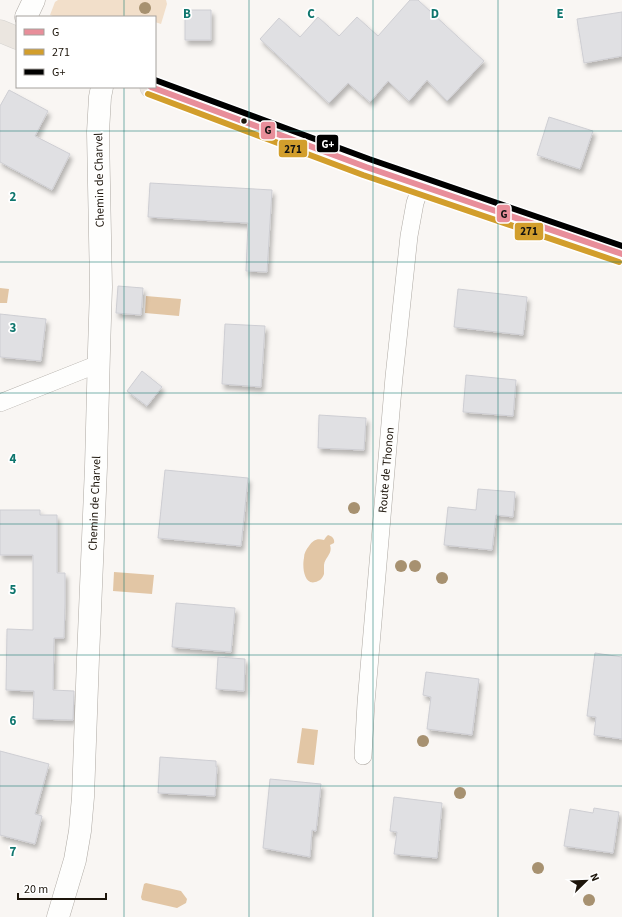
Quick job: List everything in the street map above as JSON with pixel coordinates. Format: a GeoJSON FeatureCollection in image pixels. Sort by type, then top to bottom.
{"type":"FeatureCollection","features":[{"type":"Feature","properties":{"kind":"main road"},"geometry":{"type":"LineString","coordinates":[[154,88],[366,167],[622,254]]}},
{"type":"Feature","properties":{"kind":"street"},"geometry":{"type":"LineString","coordinates":[[26,16],[34,0]]}},
{"type":"Feature","properties":{"kind":"street","name":"Chemin de Charvel"},"geometry":{"type":"LineString","coordinates":[[58,917],[75,860],[80,831],[83,798],[96,467],[101,287],[98,120],[102,88]]}},
{"type":"Feature","properties":{"kind":"lane","name":"Route de Thonon"},"geometry":{"type":"LineString","coordinates":[[363,756],[367,691],[395,362],[409,236],[415,203],[421,186]]}},
{"type":"Feature","properties":{"kind":"lane"},"geometry":{"type":"LineString","coordinates":[[0,403],[98,364]]}},
{"type":"Feature","properties":{"kind":"shaded area"},"geometry":{"type":"Polygon","coordinates":[[[58,0],[166,0],[167,4],[161,24],[156,22],[156,16],[53,16],[50,15],[55,2],[58,0]]]}},
{"type":"Feature","properties":{"kind":"shaded area"},"geometry":{"type":"Polygon","coordinates":[[[0,288],[9,289],[7,303],[0,303],[0,288]]]}},
{"type":"Feature","properties":{"kind":"shaded area"},"geometry":{"type":"Polygon","coordinates":[[[146,296],[181,299],[179,316],[145,313],[146,296]]]}},
{"type":"Feature","properties":{"kind":"shaded area"},"geometry":{"type":"Polygon","coordinates":[[[328,535],[333,538],[334,543],[330,545],[330,553],[324,565],[324,575],[319,581],[310,582],[305,576],[304,571],[303,562],[305,553],[314,541],[317,539],[324,540],[328,535]]]}},
{"type":"Feature","properties":{"kind":"shaded area"},"geometry":{"type":"Polygon","coordinates":[[[114,572],[154,575],[152,594],[113,591],[114,572]]]}},
{"type":"Feature","properties":{"kind":"shaded area"},"geometry":{"type":"Polygon","coordinates":[[[302,728],[318,730],[314,765],[297,763],[302,728]]]}},
{"type":"Feature","properties":{"kind":"shaded area"},"geometry":{"type":"Polygon","coordinates":[[[146,883],[181,891],[187,899],[186,903],[177,908],[142,900],[141,897],[144,884],[146,883]]]}},
{"type":"Feature","properties":{"kind":"building"},"geometry":{"type":"Polygon","coordinates":[[[410,0],[418,0],[484,61],[447,101],[427,80],[409,101],[388,81],[370,102],[348,83],[329,103],[260,39],[279,18],[300,37],[318,17],[339,36],[357,17],[378,36],[410,0]]]}},
{"type":"Feature","properties":{"kind":"building"},"geometry":{"type":"Polygon","coordinates":[[[185,10],[211,10],[211,40],[185,40],[185,10]]]}},
{"type":"Feature","properties":{"kind":"building"},"geometry":{"type":"Polygon","coordinates":[[[622,12],[622,56],[584,63],[577,19],[622,12]]]}},
{"type":"Feature","properties":{"kind":"building"},"geometry":{"type":"Polygon","coordinates":[[[9,90],[48,111],[35,136],[70,154],[52,190],[0,162],[0,106],[9,90]]]}},
{"type":"Feature","properties":{"kind":"building"},"geometry":{"type":"Polygon","coordinates":[[[549,117],[593,131],[580,169],[537,155],[549,117]]]}},
{"type":"Feature","properties":{"kind":"building"},"geometry":{"type":"Polygon","coordinates":[[[150,183],[272,190],[267,272],[246,271],[248,223],[148,217],[150,183]]]}},
{"type":"Feature","properties":{"kind":"building"},"geometry":{"type":"Polygon","coordinates":[[[118,286],[143,288],[141,315],[116,313],[118,286]]]}},
{"type":"Feature","properties":{"kind":"building"},"geometry":{"type":"Polygon","coordinates":[[[458,289],[527,297],[523,335],[454,327],[458,289]]]}},
{"type":"Feature","properties":{"kind":"building"},"geometry":{"type":"Polygon","coordinates":[[[0,314],[46,319],[41,361],[0,357],[0,314]]]}},
{"type":"Feature","properties":{"kind":"building"},"geometry":{"type":"Polygon","coordinates":[[[225,324],[265,326],[261,387],[222,384],[225,324]]]}},
{"type":"Feature","properties":{"kind":"building"},"geometry":{"type":"Polygon","coordinates":[[[142,371],[162,387],[147,406],[127,391],[142,371]]]}},
{"type":"Feature","properties":{"kind":"building"},"geometry":{"type":"Polygon","coordinates":[[[466,375],[516,380],[513,416],[463,412],[466,375]]]}},
{"type":"Feature","properties":{"kind":"building"},"geometry":{"type":"Polygon","coordinates":[[[319,415],[366,418],[364,450],[318,448],[319,415]]]}},
{"type":"Feature","properties":{"kind":"building"},"geometry":{"type":"Polygon","coordinates":[[[165,470],[248,478],[241,546],[158,538],[165,470]]]}},
{"type":"Feature","properties":{"kind":"building"},"geometry":{"type":"Polygon","coordinates":[[[478,489],[515,492],[513,517],[496,515],[492,550],[444,545],[448,507],[476,510],[478,489]]]}},
{"type":"Feature","properties":{"kind":"building"},"geometry":{"type":"Polygon","coordinates":[[[0,510],[40,510],[40,515],[57,515],[57,573],[65,573],[65,604],[64,638],[54,638],[53,690],[74,691],[73,720],[33,719],[34,691],[6,690],[7,629],[33,630],[33,555],[0,555],[0,510]]]}},
{"type":"Feature","properties":{"kind":"building"},"geometry":{"type":"Polygon","coordinates":[[[176,603],[235,608],[231,652],[172,647],[176,603]]]}},
{"type":"Feature","properties":{"kind":"building"},"geometry":{"type":"Polygon","coordinates":[[[595,653],[622,657],[622,739],[594,735],[596,717],[587,716],[595,653]]]}},
{"type":"Feature","properties":{"kind":"building"},"geometry":{"type":"Polygon","coordinates":[[[218,657],[245,659],[244,691],[216,689],[218,657]]]}},
{"type":"Feature","properties":{"kind":"building"},"geometry":{"type":"Polygon","coordinates":[[[426,672],[479,679],[472,735],[427,729],[431,697],[423,695],[426,672]]]}},
{"type":"Feature","properties":{"kind":"building"},"geometry":{"type":"Polygon","coordinates":[[[0,751],[49,764],[35,814],[42,816],[35,844],[0,835],[0,751]]]}},
{"type":"Feature","properties":{"kind":"building"},"geometry":{"type":"Polygon","coordinates":[[[160,757],[216,761],[215,796],[158,793],[160,757]]]}},
{"type":"Feature","properties":{"kind":"building"},"geometry":{"type":"Polygon","coordinates":[[[270,779],[321,784],[316,831],[312,830],[310,857],[263,848],[270,779]]]}},
{"type":"Feature","properties":{"kind":"building"},"geometry":{"type":"Polygon","coordinates":[[[394,797],[442,803],[437,858],[394,854],[397,832],[390,831],[394,797]]]}},
{"type":"Feature","properties":{"kind":"building"},"geometry":{"type":"Polygon","coordinates":[[[594,808],[619,812],[613,853],[564,846],[570,809],[593,813],[594,808]]]}},
{"type":"Feature","properties":{"kind":"transit line","name":"G+"},"geometry":{"type":"LineString","coordinates":[[156,80],[369,159],[622,246]]}},
{"type":"Feature","properties":{"kind":"transit line","name":"G"},"geometry":{"type":"LineString","coordinates":[[154,88],[366,167],[622,254]]}},
{"type":"Feature","properties":{"kind":"transit line","name":"271"},"geometry":{"type":"LineString","coordinates":[[148,94],[363,175],[619,262]]}}]}
